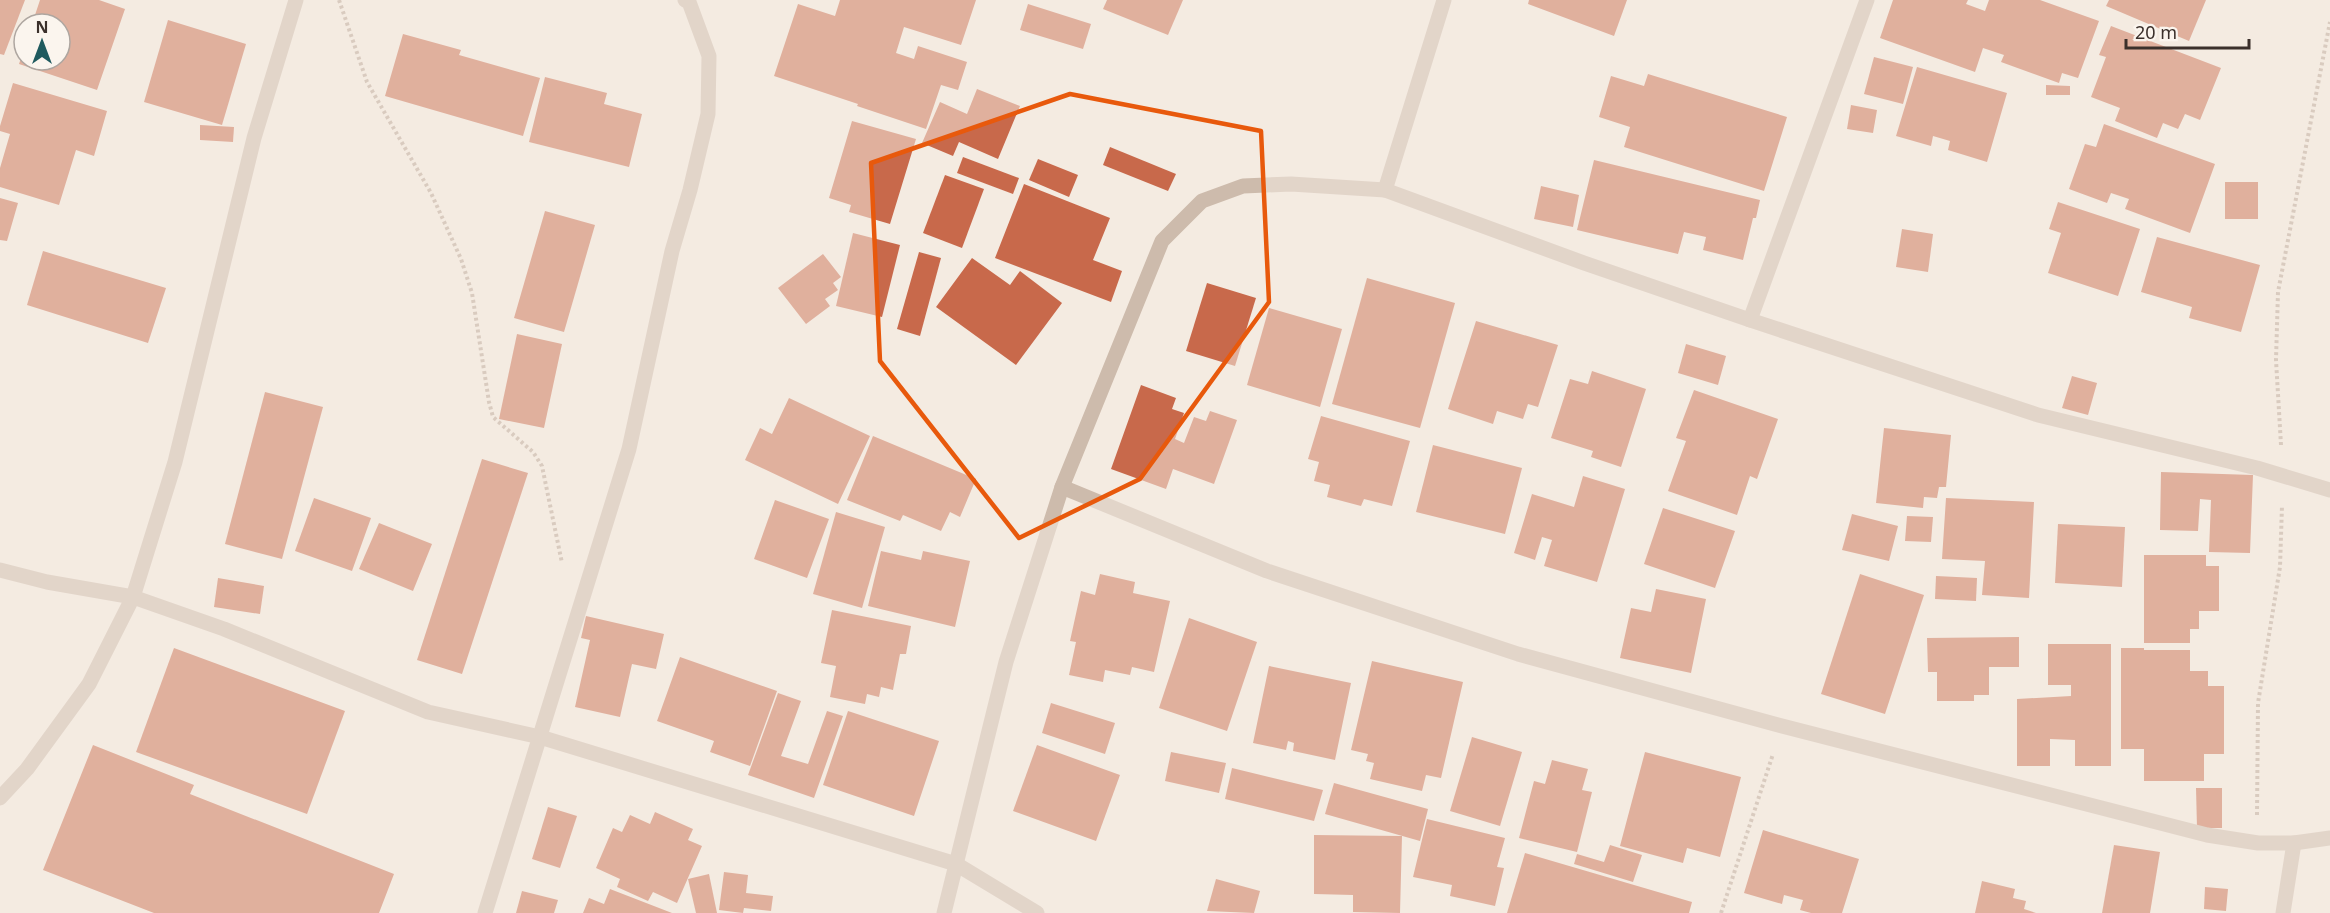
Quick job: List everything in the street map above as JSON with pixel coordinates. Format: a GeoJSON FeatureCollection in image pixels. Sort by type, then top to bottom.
{"type":"FeatureCollection","features":[{"type":"Feature","properties":{"kind":"street"},"geometry":{"type":"LineString","coordinates":[[0,798],[27,768],[89,684],[133,597],[175,462],[254,138],[296,0]]}},
{"type":"Feature","properties":{"kind":"street"},"geometry":{"type":"LineString","coordinates":[[485,913],[629,449],[672,251],[690,190],[708,114],[709,56],[689,2],[685,0]]}},
{"type":"Feature","properties":{"kind":"street"},"geometry":{"type":"LineString","coordinates":[[1385,190],[1444,0]]}},
{"type":"Feature","properties":{"kind":"street"},"geometry":{"type":"LineString","coordinates":[[1750,320],[1867,0]]}},
{"type":"Feature","properties":{"kind":"street"},"geometry":{"type":"LineString","coordinates":[[944,913],[1006,662],[1062,487],[1162,241],[1202,201],[1243,186],[1290,184],[1385,190],[1750,320],[2038,415],[2283,476],[2330,490]]}},
{"type":"Feature","properties":{"kind":"street"},"geometry":{"type":"LineString","coordinates":[[1062,487],[1267,571],[1507,651],[1782,726],[2207,835],[2258,843],[2294,843],[2330,838]]}},
{"type":"Feature","properties":{"kind":"street"},"geometry":{"type":"LineString","coordinates":[[0,570],[47,582],[133,597],[224,629],[428,712],[540,737],[956,864],[1038,913]]}},
{"type":"Feature","properties":{"kind":"street"},"geometry":{"type":"LineString","coordinates":[[2283,913],[2294,843]]}},
{"type":"Feature","properties":{"kind":"path"},"geometry":{"type":"LineString","coordinates":[[339,0],[367,82],[431,193],[461,259],[472,293],[493,417],[533,452],[542,466],[564,569]]}},
{"type":"Feature","properties":{"kind":"path"},"geometry":{"type":"LineString","coordinates":[[2258,843],[2256,783],[2258,703],[2280,567],[2283,476],[2276,360],[2278,292],[2330,22]]}},
{"type":"Feature","properties":{"kind":"path"},"geometry":{"type":"LineString","coordinates":[[1721,913],[1782,726]]}},
{"type":"Feature","properties":{"kind":"highlighted area"},"geometry":{"type":"Polygon","coordinates":[[[1070,94],[1261,131],[1269,302],[1140,479],[1019,538],[880,361],[871,163],[1070,94]]]}},
{"type":"Feature","properties":{"kind":"building"},"geometry":{"type":"Polygon","coordinates":[[[0,0],[25,0],[20,12],[12,12],[12,34],[4,55],[0,54],[0,0]]]}},
{"type":"Feature","properties":{"kind":"building"},"geometry":{"type":"Polygon","coordinates":[[[40,0],[99,0],[125,9],[97,90],[43,72],[72,72],[72,12],[36,12],[40,0]]]}},
{"type":"Feature","properties":{"kind":"building"},"geometry":{"type":"Polygon","coordinates":[[[840,0],[976,0],[961,45],[904,27],[896,53],[914,59],[918,46],[967,62],[958,90],[941,85],[926,129],[774,76],[798,4],[835,16],[840,0]]]}},
{"type":"Feature","properties":{"kind":"building"},"geometry":{"type":"Polygon","coordinates":[[[1107,0],[1183,0],[1168,35],[1103,9],[1107,0]]]}},
{"type":"Feature","properties":{"kind":"building"},"geometry":{"type":"Polygon","coordinates":[[[1529,0],[1627,0],[1614,36],[1528,4],[1529,0]]]}},
{"type":"Feature","properties":{"kind":"building"},"geometry":{"type":"Polygon","coordinates":[[[1893,0],[1968,0],[1966,4],[1985,11],[1989,0],[2040,0],[2099,21],[2078,78],[2062,73],[2059,83],[2001,62],[2004,55],[1983,48],[1975,72],[1880,38],[1893,0]]]}},
{"type":"Feature","properties":{"kind":"building"},"geometry":{"type":"Polygon","coordinates":[[[2109,0],[2206,0],[2189,41],[2106,6],[2109,0]]]}},
{"type":"Feature","properties":{"kind":"building"},"geometry":{"type":"Polygon","coordinates":[[[1028,4],[1091,24],[1083,49],[1020,30],[1028,4]]]}},
{"type":"Feature","properties":{"kind":"building"},"geometry":{"type":"Polygon","coordinates":[[[168,20],[246,44],[222,125],[144,102],[168,20]]]}},
{"type":"Feature","properties":{"kind":"building"},"geometry":{"type":"Polygon","coordinates":[[[2111,26],[2221,68],[2200,120],[2185,114],[2178,129],[2163,123],[2157,138],[2115,121],[2120,108],[2091,97],[2106,57],[2099,55],[2111,26]]]}},
{"type":"Feature","properties":{"kind":"building"},"geometry":{"type":"Polygon","coordinates":[[[403,34],[461,50],[459,55],[540,78],[523,136],[385,96],[403,34]]]}},
{"type":"Feature","properties":{"kind":"building"},"geometry":{"type":"Polygon","coordinates":[[[1874,57],[1913,67],[1903,104],[1864,94],[1874,57]]]}},
{"type":"Feature","properties":{"kind":"building"},"geometry":{"type":"Polygon","coordinates":[[[1917,67],[2007,93],[1987,162],[1948,150],[1950,141],[1933,136],[1931,146],[1896,136],[1917,67]]]}},
{"type":"Feature","properties":{"kind":"building"},"geometry":{"type":"Polygon","coordinates":[[[1648,74],[1787,117],[1764,191],[1624,147],[1630,127],[1599,117],[1611,76],[1644,86],[1648,74]]]}},
{"type":"Feature","properties":{"kind":"building"},"geometry":{"type":"Polygon","coordinates":[[[545,77],[607,93],[604,104],[642,114],[629,167],[529,142],[545,77]]]}},
{"type":"Feature","properties":{"kind":"building"},"geometry":{"type":"Polygon","coordinates":[[[13,83],[107,111],[94,156],[76,150],[59,205],[0,187],[0,168],[10,134],[0,131],[0,126],[13,83]]]}},
{"type":"Feature","properties":{"kind":"building"},"geometry":{"type":"Polygon","coordinates":[[[2046,85],[2070,86],[2070,95],[2046,95],[2046,85]]]}},
{"type":"Feature","properties":{"kind":"building"},"geometry":{"type":"Polygon","coordinates":[[[977,89],[1020,106],[998,159],[959,142],[953,156],[922,143],[940,102],[967,114],[977,89]]]}},
{"type":"Feature","properties":{"kind":"building"},"geometry":{"type":"Polygon","coordinates":[[[1851,105],[1877,110],[1873,133],[1847,129],[1851,105]]]}},
{"type":"Feature","properties":{"kind":"building"},"geometry":{"type":"Polygon","coordinates":[[[852,121],[916,139],[890,224],[849,212],[851,205],[829,198],[852,121]]]}},
{"type":"Feature","properties":{"kind":"building"},"geometry":{"type":"Polygon","coordinates":[[[2104,124],[2215,164],[2190,233],[2125,209],[2129,199],[2111,193],[2107,203],[2069,189],[2085,144],[2096,147],[2104,124]]]}},
{"type":"Feature","properties":{"kind":"building"},"geometry":{"type":"Polygon","coordinates":[[[200,125],[234,127],[233,142],[200,140],[200,125]]]}},
{"type":"Feature","properties":{"kind":"building"},"geometry":{"type":"Polygon","coordinates":[[[1110,147],[1176,174],[1168,191],[1103,165],[1110,147]]]}},
{"type":"Feature","properties":{"kind":"building"},"geometry":{"type":"Polygon","coordinates":[[[963,157],[1019,178],[1013,194],[957,173],[963,157]]]}},
{"type":"Feature","properties":{"kind":"building"},"geometry":{"type":"Polygon","coordinates":[[[1038,159],[1078,175],[1069,197],[1029,180],[1038,159]]]}},
{"type":"Feature","properties":{"kind":"building"},"geometry":{"type":"Polygon","coordinates":[[[1594,160],[1760,200],[1756,218],[1753,218],[1743,260],[1703,250],[1706,237],[1684,232],[1678,254],[1577,230],[1594,160]]]}},
{"type":"Feature","properties":{"kind":"building"},"geometry":{"type":"Polygon","coordinates":[[[945,175],[984,189],[962,248],[923,233],[945,175]]]}},
{"type":"Feature","properties":{"kind":"building"},"geometry":{"type":"Polygon","coordinates":[[[2225,182],[2258,182],[2258,219],[2225,219],[2225,182]]]}},
{"type":"Feature","properties":{"kind":"building"},"geometry":{"type":"Polygon","coordinates":[[[1024,184],[1110,218],[1093,260],[1122,271],[1111,302],[995,258],[1024,184]]]}},
{"type":"Feature","properties":{"kind":"building"},"geometry":{"type":"Polygon","coordinates":[[[1541,186],[1579,195],[1573,227],[1534,219],[1541,186]]]}},
{"type":"Feature","properties":{"kind":"building"},"geometry":{"type":"Polygon","coordinates":[[[0,198],[18,203],[7,241],[0,240],[0,198]]]}},
{"type":"Feature","properties":{"kind":"building"},"geometry":{"type":"Polygon","coordinates":[[[2058,202],[2140,229],[2118,296],[2048,273],[2061,233],[2049,229],[2058,202]]]}},
{"type":"Feature","properties":{"kind":"building"},"geometry":{"type":"Polygon","coordinates":[[[545,211],[595,225],[564,332],[514,318],[545,211]]]}},
{"type":"Feature","properties":{"kind":"building"},"geometry":{"type":"Polygon","coordinates":[[[1902,229],[1933,234],[1928,272],[1896,267],[1902,229]]]}},
{"type":"Feature","properties":{"kind":"building"},"geometry":{"type":"Polygon","coordinates":[[[853,233],[900,245],[882,317],[836,306],[853,233]]]}},
{"type":"Feature","properties":{"kind":"building"},"geometry":{"type":"Polygon","coordinates":[[[2157,237],[2260,265],[2241,332],[2189,318],[2192,307],[2141,292],[2157,237]]]}},
{"type":"Feature","properties":{"kind":"building"},"geometry":{"type":"Polygon","coordinates":[[[43,251],[166,288],[148,343],[27,305],[43,251]]]}},
{"type":"Feature","properties":{"kind":"building"},"geometry":{"type":"Polygon","coordinates":[[[919,252],[941,258],[920,336],[897,329],[919,252]]]}},
{"type":"Feature","properties":{"kind":"building"},"geometry":{"type":"Polygon","coordinates":[[[823,254],[841,277],[833,283],[838,290],[825,299],[830,306],[806,324],[778,288],[823,254]]]}},
{"type":"Feature","properties":{"kind":"building"},"geometry":{"type":"Polygon","coordinates":[[[972,258],[1010,285],[1020,271],[1062,303],[1016,365],[936,307],[972,258]]]}},
{"type":"Feature","properties":{"kind":"building"},"geometry":{"type":"Polygon","coordinates":[[[1367,278],[1455,303],[1420,428],[1332,404],[1367,278]]]}},
{"type":"Feature","properties":{"kind":"building"},"geometry":{"type":"Polygon","coordinates":[[[1207,283],[1256,298],[1235,366],[1186,351],[1207,283]]]}},
{"type":"Feature","properties":{"kind":"building"},"geometry":{"type":"Polygon","coordinates":[[[1269,308],[1342,329],[1320,407],[1247,385],[1269,308]]]}},
{"type":"Feature","properties":{"kind":"building"},"geometry":{"type":"Polygon","coordinates":[[[1476,321],[1558,345],[1538,407],[1528,404],[1523,419],[1497,411],[1493,424],[1448,409],[1476,321]]]}},
{"type":"Feature","properties":{"kind":"building"},"geometry":{"type":"Polygon","coordinates":[[[517,334],[562,344],[544,428],[499,419],[517,334]]]}},
{"type":"Feature","properties":{"kind":"building"},"geometry":{"type":"Polygon","coordinates":[[[1686,344],[1726,356],[1718,385],[1678,373],[1686,344]]]}},
{"type":"Feature","properties":{"kind":"building"},"geometry":{"type":"Polygon","coordinates":[[[1592,371],[1646,389],[1621,467],[1591,457],[1593,451],[1551,438],[1570,379],[1588,384],[1592,371]]]}},
{"type":"Feature","properties":{"kind":"building"},"geometry":{"type":"Polygon","coordinates":[[[2072,376],[2097,383],[2088,415],[2062,408],[2072,376]]]}},
{"type":"Feature","properties":{"kind":"building"},"geometry":{"type":"Polygon","coordinates":[[[1141,385],[1176,398],[1172,409],[1184,413],[1175,439],[1184,443],[1194,417],[1206,421],[1210,411],[1237,420],[1214,484],[1173,469],[1166,489],[1111,469],[1141,385]]]}},
{"type":"Feature","properties":{"kind":"building"},"geometry":{"type":"Polygon","coordinates":[[[1694,390],[1778,419],[1757,479],[1750,476],[1737,515],[1668,491],[1686,441],[1676,438],[1694,390]]]}},
{"type":"Feature","properties":{"kind":"building"},"geometry":{"type":"Polygon","coordinates":[[[265,392],[323,407],[282,559],[225,544],[265,392]]]}},
{"type":"Feature","properties":{"kind":"building"},"geometry":{"type":"Polygon","coordinates":[[[789,398],[870,436],[838,504],[745,460],[760,428],[772,434],[789,398]]]}},
{"type":"Feature","properties":{"kind":"building"},"geometry":{"type":"Polygon","coordinates":[[[1321,416],[1410,441],[1392,506],[1364,499],[1361,506],[1327,497],[1330,485],[1314,481],[1319,462],[1308,459],[1321,416]]]}},
{"type":"Feature","properties":{"kind":"building"},"geometry":{"type":"Polygon","coordinates":[[[1884,428],[1951,435],[1946,487],[1939,487],[1937,498],[1924,497],[1923,508],[1876,503],[1884,428]]]}},
{"type":"Feature","properties":{"kind":"building"},"geometry":{"type":"Polygon","coordinates":[[[873,436],[976,479],[960,517],[950,512],[941,531],[903,515],[900,521],[847,500],[873,436]]]}},
{"type":"Feature","properties":{"kind":"building"},"geometry":{"type":"Polygon","coordinates":[[[1433,445],[1522,468],[1505,534],[1416,512],[1433,445]]]}},
{"type":"Feature","properties":{"kind":"building"},"geometry":{"type":"Polygon","coordinates":[[[482,459],[528,473],[462,674],[417,660],[482,459]]]}},
{"type":"Feature","properties":{"kind":"building"},"geometry":{"type":"Polygon","coordinates":[[[2161,472],[2253,475],[2250,553],[2209,552],[2211,500],[2200,499],[2198,531],[2160,530],[2161,472]]]}},
{"type":"Feature","properties":{"kind":"building"},"geometry":{"type":"Polygon","coordinates":[[[1583,476],[1625,489],[1597,582],[1544,566],[1552,540],[1542,537],[1535,560],[1514,553],[1532,494],[1574,507],[1583,476]]]}},
{"type":"Feature","properties":{"kind":"building"},"geometry":{"type":"Polygon","coordinates":[[[314,498],[371,518],[352,571],[295,551],[314,498]]]}},
{"type":"Feature","properties":{"kind":"building"},"geometry":{"type":"Polygon","coordinates":[[[1946,498],[2034,502],[2029,598],[1982,595],[1985,561],[1942,559],[1946,498]]]}},
{"type":"Feature","properties":{"kind":"building"},"geometry":{"type":"Polygon","coordinates":[[[775,500],[829,519],[807,578],[754,559],[775,500]]]}},
{"type":"Feature","properties":{"kind":"building"},"geometry":{"type":"Polygon","coordinates":[[[1663,508],[1735,531],[1715,588],[1644,564],[1663,508]]]}},
{"type":"Feature","properties":{"kind":"building"},"geometry":{"type":"Polygon","coordinates":[[[836,512],[885,527],[862,608],[813,594],[836,512]]]}},
{"type":"Feature","properties":{"kind":"building"},"geometry":{"type":"Polygon","coordinates":[[[1852,514],[1898,526],[1889,561],[1842,550],[1852,514]]]}},
{"type":"Feature","properties":{"kind":"building"},"geometry":{"type":"Polygon","coordinates":[[[1907,516],[1933,517],[1931,542],[1905,541],[1907,516]]]}},
{"type":"Feature","properties":{"kind":"building"},"geometry":{"type":"Polygon","coordinates":[[[379,523],[432,544],[413,591],[359,569],[379,523]]]}},
{"type":"Feature","properties":{"kind":"building"},"geometry":{"type":"Polygon","coordinates":[[[2058,524],[2125,527],[2122,587],[2055,583],[2058,524]]]}},
{"type":"Feature","properties":{"kind":"building"},"geometry":{"type":"Polygon","coordinates":[[[881,551],[921,560],[923,551],[970,561],[955,627],[868,606],[881,551]]]}},
{"type":"Feature","properties":{"kind":"building"},"geometry":{"type":"Polygon","coordinates":[[[2144,555],[2206,555],[2206,566],[2219,566],[2219,611],[2199,611],[2199,629],[2190,629],[2190,643],[2144,643],[2144,555]]]}},
{"type":"Feature","properties":{"kind":"building"},"geometry":{"type":"Polygon","coordinates":[[[1100,574],[1135,582],[1133,593],[1170,601],[1154,672],[1132,667],[1130,675],[1105,670],[1103,682],[1069,675],[1076,642],[1070,641],[1081,591],[1095,595],[1100,574]]]}},
{"type":"Feature","properties":{"kind":"building"},"geometry":{"type":"Polygon","coordinates":[[[1860,574],[1924,595],[1885,714],[1821,694],[1860,574]]]}},
{"type":"Feature","properties":{"kind":"building"},"geometry":{"type":"Polygon","coordinates":[[[1936,576],[1977,578],[1976,601],[1935,599],[1936,576]]]}},
{"type":"Feature","properties":{"kind":"building"},"geometry":{"type":"Polygon","coordinates":[[[218,578],[264,586],[260,614],[214,607],[218,578]]]}},
{"type":"Feature","properties":{"kind":"building"},"geometry":{"type":"Polygon","coordinates":[[[1656,589],[1706,599],[1691,673],[1620,658],[1631,608],[1651,612],[1656,589]]]}},
{"type":"Feature","properties":{"kind":"building"},"geometry":{"type":"Polygon","coordinates":[[[832,610],[911,626],[906,654],[900,654],[893,690],[881,687],[879,697],[867,694],[865,704],[830,697],[836,666],[821,663],[832,610]]]}},
{"type":"Feature","properties":{"kind":"building"},"geometry":{"type":"Polygon","coordinates":[[[586,616],[664,634],[656,669],[632,664],[620,717],[575,707],[590,640],[581,638],[586,616]]]}},
{"type":"Feature","properties":{"kind":"building"},"geometry":{"type":"Polygon","coordinates":[[[1189,618],[1257,642],[1227,731],[1159,708],[1189,618]]]}},
{"type":"Feature","properties":{"kind":"building"},"geometry":{"type":"Polygon","coordinates":[[[2019,637],[2019,667],[1989,667],[1989,695],[1974,695],[1974,701],[1937,701],[1937,672],[1928,672],[1927,638],[2019,637]]]}},
{"type":"Feature","properties":{"kind":"building"},"geometry":{"type":"Polygon","coordinates":[[[2048,644],[2111,644],[2111,766],[2075,766],[2075,740],[2050,739],[2050,766],[2017,766],[2017,699],[2071,696],[2071,685],[2048,685],[2048,644]]]}},
{"type":"Feature","properties":{"kind":"building"},"geometry":{"type":"Polygon","coordinates":[[[174,648],[345,711],[307,814],[136,752],[174,648]]]}},
{"type":"Feature","properties":{"kind":"building"},"geometry":{"type":"Polygon","coordinates":[[[2121,648],[2190,650],[2190,671],[2208,671],[2208,686],[2224,686],[2224,754],[2204,754],[2204,781],[2144,781],[2144,749],[2121,749],[2121,648]]]}},
{"type":"Feature","properties":{"kind":"building"},"geometry":{"type":"Polygon","coordinates":[[[680,657],[777,691],[750,766],[710,752],[714,741],[657,721],[680,657]]]}},
{"type":"Feature","properties":{"kind":"building"},"geometry":{"type":"Polygon","coordinates":[[[1372,661],[1463,682],[1441,778],[1426,775],[1422,791],[1370,779],[1374,763],[1366,761],[1368,754],[1351,750],[1372,661]]]}},
{"type":"Feature","properties":{"kind":"building"},"geometry":{"type":"Polygon","coordinates":[[[1269,666],[1351,683],[1335,760],[1293,751],[1294,743],[1288,741],[1286,750],[1253,743],[1269,666]]]}},
{"type":"Feature","properties":{"kind":"building"},"geometry":{"type":"Polygon","coordinates":[[[778,693],[801,701],[781,756],[808,764],[827,711],[843,716],[814,798],[748,775],[778,693]]]}},
{"type":"Feature","properties":{"kind":"building"},"geometry":{"type":"Polygon","coordinates":[[[1051,703],[1115,723],[1105,754],[1042,733],[1051,703]]]}},
{"type":"Feature","properties":{"kind":"building"},"geometry":{"type":"Polygon","coordinates":[[[848,711],[939,741],[914,816],[823,785],[848,711]]]}},
{"type":"Feature","properties":{"kind":"building"},"geometry":{"type":"Polygon","coordinates":[[[1472,737],[1522,752],[1500,826],[1450,811],[1472,737]]]}},
{"type":"Feature","properties":{"kind":"building"},"geometry":{"type":"Polygon","coordinates":[[[93,745],[194,785],[190,794],[394,874],[379,913],[154,913],[43,870],[93,745]]]}},
{"type":"Feature","properties":{"kind":"building"},"geometry":{"type":"Polygon","coordinates":[[[1037,745],[1120,775],[1096,841],[1013,811],[1037,745]]]}},
{"type":"Feature","properties":{"kind":"building"},"geometry":{"type":"Polygon","coordinates":[[[1171,752],[1226,763],[1219,793],[1165,781],[1171,752]]]}},
{"type":"Feature","properties":{"kind":"building"},"geometry":{"type":"Polygon","coordinates":[[[1645,752],[1741,777],[1720,857],[1687,848],[1683,863],[1620,846],[1645,752]]]}},
{"type":"Feature","properties":{"kind":"building"},"geometry":{"type":"Polygon","coordinates":[[[1552,760],[1588,769],[1582,790],[1592,792],[1577,852],[1519,838],[1534,781],[1545,784],[1552,760]]]}},
{"type":"Feature","properties":{"kind":"building"},"geometry":{"type":"Polygon","coordinates":[[[1232,768],[1323,790],[1314,821],[1225,799],[1232,768]]]}},
{"type":"Feature","properties":{"kind":"building"},"geometry":{"type":"Polygon","coordinates":[[[1334,783],[1428,809],[1420,841],[1325,814],[1334,783]]]}},
{"type":"Feature","properties":{"kind":"building"},"geometry":{"type":"Polygon","coordinates":[[[2196,788],[2222,788],[2222,828],[2197,828],[2196,788]]]}},
{"type":"Feature","properties":{"kind":"building"},"geometry":{"type":"Polygon","coordinates":[[[548,807],[577,816],[560,868],[532,859],[548,807]]]}},
{"type":"Feature","properties":{"kind":"building"},"geometry":{"type":"Polygon","coordinates":[[[655,812],[693,829],[688,840],[702,846],[677,903],[653,892],[648,901],[617,887],[620,879],[596,868],[613,828],[622,832],[630,815],[650,824],[655,812]]]}},
{"type":"Feature","properties":{"kind":"building"},"geometry":{"type":"Polygon","coordinates":[[[1427,819],[1505,838],[1497,867],[1504,868],[1495,906],[1450,896],[1452,885],[1413,877],[1427,819]]]}},
{"type":"Feature","properties":{"kind":"building"},"geometry":{"type":"Polygon","coordinates":[[[1763,830],[1859,859],[1842,913],[1811,913],[1800,910],[1803,900],[1784,895],[1782,904],[1744,893],[1763,830]]]}},
{"type":"Feature","properties":{"kind":"building"},"geometry":{"type":"Polygon","coordinates":[[[1314,835],[1402,836],[1400,913],[1353,912],[1353,895],[1314,894],[1314,835]]]}},
{"type":"Feature","properties":{"kind":"building"},"geometry":{"type":"Polygon","coordinates":[[[1610,845],[1642,855],[1633,882],[1574,864],[1577,854],[1604,862],[1610,845]]]}},
{"type":"Feature","properties":{"kind":"building"},"geometry":{"type":"Polygon","coordinates":[[[2114,845],[2160,852],[2150,913],[2102,913],[2114,845]]]}},
{"type":"Feature","properties":{"kind":"building"},"geometry":{"type":"Polygon","coordinates":[[[1525,853],[1692,902],[1689,913],[1507,913],[1525,853]]]}},
{"type":"Feature","properties":{"kind":"building"},"geometry":{"type":"Polygon","coordinates":[[[724,872],[748,875],[746,893],[773,896],[771,911],[744,908],[743,913],[719,910],[724,872]]]}},
{"type":"Feature","properties":{"kind":"building"},"geometry":{"type":"Polygon","coordinates":[[[709,874],[717,913],[696,913],[688,879],[709,874]]]}},
{"type":"Feature","properties":{"kind":"building"},"geometry":{"type":"Polygon","coordinates":[[[1216,879],[1260,891],[1254,913],[1207,911],[1216,879]]]}},
{"type":"Feature","properties":{"kind":"building"},"geometry":{"type":"Polygon","coordinates":[[[1982,881],[2015,889],[2013,898],[2026,901],[2024,909],[2036,913],[1975,913],[1982,881]]]}},
{"type":"Feature","properties":{"kind":"building"},"geometry":{"type":"Polygon","coordinates":[[[2205,887],[2228,889],[2226,911],[2204,909],[2205,887]]]}},
{"type":"Feature","properties":{"kind":"building"},"geometry":{"type":"Polygon","coordinates":[[[610,889],[672,913],[583,913],[589,898],[604,904],[610,889]]]}},
{"type":"Feature","properties":{"kind":"building"},"geometry":{"type":"Polygon","coordinates":[[[522,891],[558,900],[554,913],[516,913],[522,891]]]}}]}
